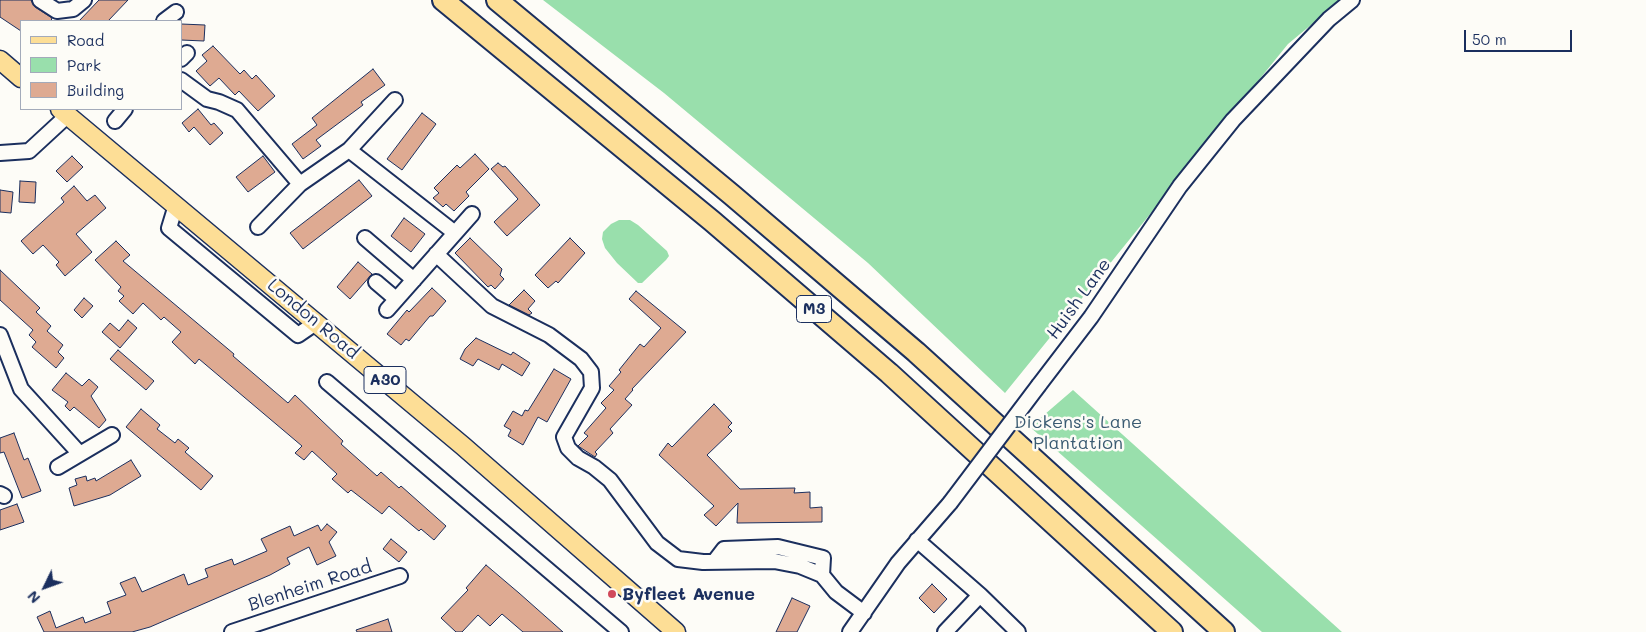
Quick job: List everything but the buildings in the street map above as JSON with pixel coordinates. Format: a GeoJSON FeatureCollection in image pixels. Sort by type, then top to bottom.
{"type":"FeatureCollection","features":[{"type":"Feature","properties":{"kind":"highway","name":"M3"},"geometry":{"type":"LineString","coordinates":[[443,0],[712,221],[889,373],[1172,632]]}},
{"type":"Feature","properties":{"kind":"highway","name":"M3"},"geometry":{"type":"LineString","coordinates":[[497,0],[732,194],[916,352],[1224,632]]}},
{"type":"Feature","properties":{"kind":"main road"},"geometry":{"type":"LineString","coordinates":[[0,60],[20,77]]}},
{"type":"Feature","properties":{"kind":"main road","name":"London Road"},"geometry":{"type":"LineString","coordinates":[[64,112],[463,446],[676,632]]}},
{"type":"Feature","properties":{"kind":"street"},"geometry":{"type":"LineString","coordinates":[[40,0],[57,11],[74,9],[84,0]]}},
{"type":"Feature","properties":{"kind":"street","name":"Huish Lane"},"geometry":{"type":"LineString","coordinates":[[850,632],[898,563],[950,502],[1091,318],[1180,186],[1233,120],[1329,19],[1352,0]]}},
{"type":"Feature","properties":{"kind":"street"},"geometry":{"type":"LineString","coordinates":[[165,20],[176,12]]}},
{"type":"Feature","properties":{"kind":"street"},"geometry":{"type":"LineString","coordinates":[[182,81],[207,99],[237,110],[256,130],[300,184]]}},
{"type":"Feature","properties":{"kind":"street"},"geometry":{"type":"LineString","coordinates":[[258,227],[300,184],[349,150],[395,100]]}},
{"type":"Feature","properties":{"kind":"street"},"geometry":{"type":"LineString","coordinates":[[115,121],[125,110]]}},
{"type":"Feature","properties":{"kind":"street"},"geometry":{"type":"LineString","coordinates":[[0,153],[29,152],[64,112]]}},
{"type":"Feature","properties":{"kind":"street"},"geometry":{"type":"LineString","coordinates":[[349,150],[455,233]]}},
{"type":"Feature","properties":{"kind":"street"},"geometry":{"type":"LineString","coordinates":[[387,310],[472,214]]}},
{"type":"Feature","properties":{"kind":"street"},"geometry":{"type":"LineString","coordinates":[[365,238],[414,280]]}},
{"type":"Feature","properties":{"kind":"street"},"geometry":{"type":"LineString","coordinates":[[436,254],[492,306],[549,335],[582,359],[591,372],[592,388],[564,437],[568,448],[578,458],[594,466],[610,480],[657,543],[678,559],[714,562],[774,561],[800,566],[822,575],[836,592],[864,613]]}},
{"type":"Feature","properties":{"kind":"street"},"geometry":{"type":"LineString","coordinates":[[376,282],[396,299]]}},
{"type":"Feature","properties":{"kind":"street"},"geometry":{"type":"LineString","coordinates":[[0,335],[21,390],[80,454]]}},
{"type":"Feature","properties":{"kind":"street"},"geometry":{"type":"LineString","coordinates":[[327,382],[621,632]]}},
{"type":"Feature","properties":{"kind":"street"},"geometry":{"type":"LineString","coordinates":[[58,467],[112,434]]}},
{"type":"Feature","properties":{"kind":"street"},"geometry":{"type":"LineString","coordinates":[[917,540],[1018,632]]}},
{"type":"Feature","properties":{"kind":"street","name":"Blenheim Road"},"geometry":{"type":"LineString","coordinates":[[239,631],[401,575]]}},
{"type":"Feature","properties":{"kind":"street"},"geometry":{"type":"LineString","coordinates":[[945,632],[980,596]]}},
{"type":"Feature","properties":{"kind":"green space"},"geometry":{"type":"Polygon","coordinates":[[[543,0],[1341,0],[1288,44],[1005,393],[868,263],[664,93],[543,0]]]}},
{"type":"Feature","properties":{"kind":"green space"},"geometry":{"type":"Polygon","coordinates":[[[619,220],[630,220],[638,225],[667,251],[669,256],[642,283],[638,283],[617,263],[605,248],[602,239],[603,232],[611,224],[619,220]]]}},
{"type":"Feature","properties":{"kind":"green space","name":"Dickens's Lane Plantation"},"geometry":{"type":"Polygon","coordinates":[[[1073,390],[1342,632],[1262,632],[1030,427],[1073,390]]]}},
{"type":"Feature","properties":{"kind":"place","name":"Byfleet Avenue"},"geometry":{"type":"Point","coordinates":[612,594]}}]}
